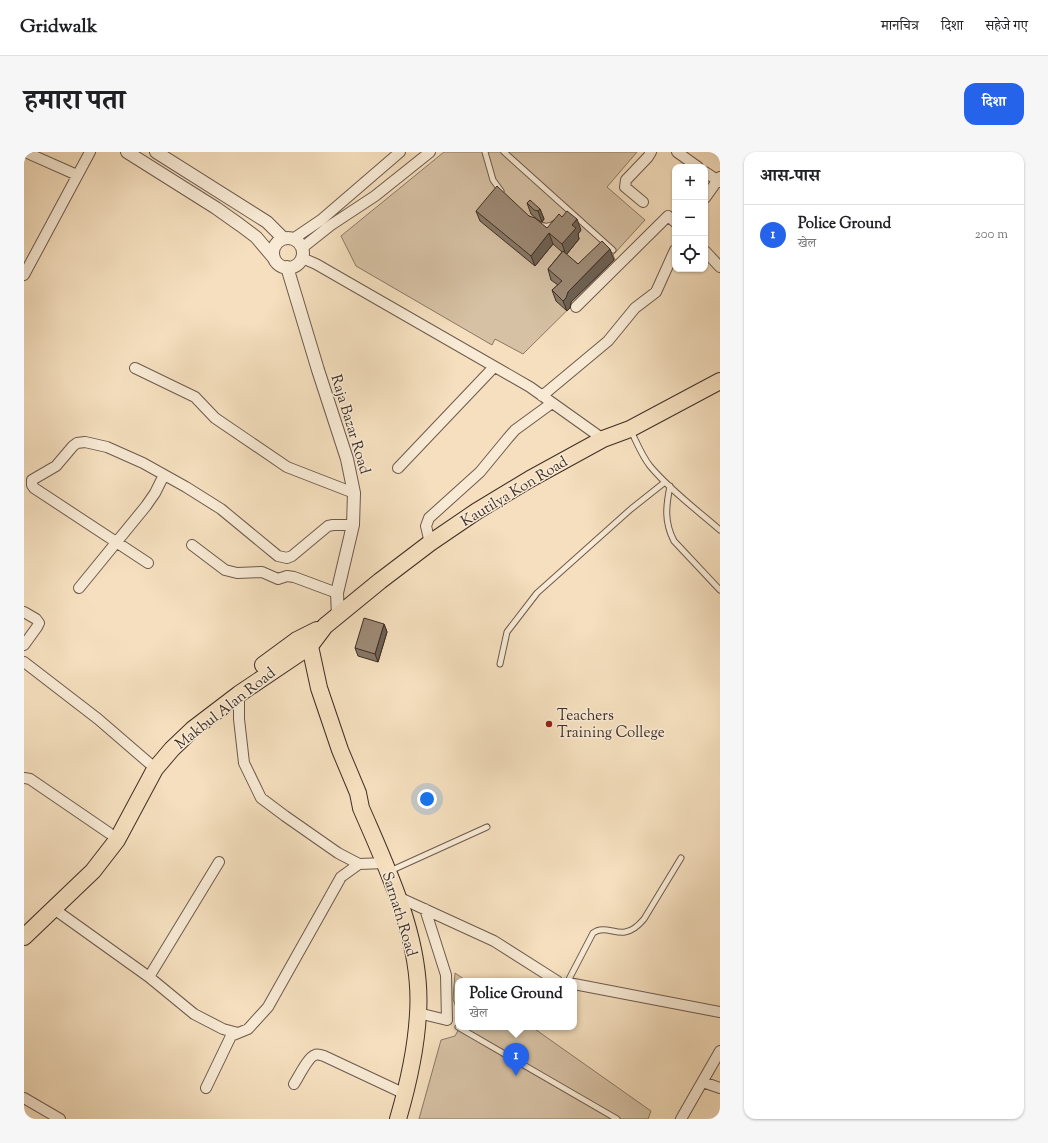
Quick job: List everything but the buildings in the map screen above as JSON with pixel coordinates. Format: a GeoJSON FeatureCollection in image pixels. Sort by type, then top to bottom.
{"type":"FeatureCollection","features":[{"type":"Feature","properties":{"kind":"highway","name":"Kautilya Kon Road"},"geometry":{"type":"LineString","coordinates":[[303,643],[430,543],[477,511],[530,479],[603,439],[630,429],[720,381]]}},
{"type":"Feature","properties":{"kind":"highway","name":"Makbul Alan Road"},"geometry":{"type":"LineString","coordinates":[[24,937],[93,871],[117,840],[155,769],[172,749],[193,729],[303,643]]}},
{"type":"Feature","properties":{"kind":"highway","name":"Makbul Alan Road"},"geometry":{"type":"LineString","coordinates":[[24,924],[58,892],[87,861],[109,833],[149,764],[167,741],[186,722],[303,643]]}},
{"type":"Feature","properties":{"kind":"highway","name":"Sarnath Road"},"geometry":{"type":"LineString","coordinates":[[303,643],[340,750],[358,793],[361,808],[398,897],[414,955],[418,982],[418,1013],[415,1046],[398,1119]]}},
{"type":"Feature","properties":{"kind":"street"},"geometry":{"type":"LineString","coordinates":[[24,152],[77,175]]}},
{"type":"Feature","properties":{"kind":"street"},"geometry":{"type":"LineString","coordinates":[[24,275],[90,152]]}},
{"type":"Feature","properties":{"kind":"street"},"geometry":{"type":"LineString","coordinates":[[127,152],[216,208],[240,225],[256,237],[279,264],[287,268],[296,265],[302,253],[331,225],[375,196],[430,152]]}},
{"type":"Feature","properties":{"kind":"street"},"geometry":{"type":"LineString","coordinates":[[156,152],[267,222],[288,238],[300,244],[302,253],[316,264],[530,387],[603,439]]}},
{"type":"Feature","properties":{"kind":"street"},"geometry":{"type":"LineString","coordinates":[[274,257],[273,252],[276,244],[321,220],[400,152]]}},
{"type":"Feature","properties":{"kind":"street"},"geometry":{"type":"LineString","coordinates":[[643,202],[625,187],[626,180],[651,152]]}},
{"type":"Feature","properties":{"kind":"street"},"geometry":{"type":"LineString","coordinates":[[676,152],[694,164]]}},
{"type":"Feature","properties":{"kind":"street"},"geometry":{"type":"LineString","coordinates":[[708,174],[719,180],[708,194]]}},
{"type":"Feature","properties":{"kind":"street"},"geometry":{"type":"LineString","coordinates":[[576,307],[668,216],[672,219]]}},
{"type":"Feature","properties":{"kind":"street"},"geometry":{"type":"LineString","coordinates":[[708,254],[720,267]]}},
{"type":"Feature","properties":{"kind":"street"},"geometry":{"type":"LineString","coordinates":[[542,396],[608,341],[635,308],[656,292],[672,257]]}},
{"type":"Feature","properties":{"kind":"street","name":"Raja Bazar Road"},"geometry":{"type":"LineString","coordinates":[[287,268],[347,459],[354,493],[353,525],[332,621]]}},
{"type":"Feature","properties":{"kind":"street"},"geometry":{"type":"LineString","coordinates":[[398,468],[494,367]]}},
{"type":"Feature","properties":{"kind":"street"},"geometry":{"type":"LineString","coordinates":[[135,368],[194,397],[215,418],[287,467],[306,473],[325,483],[354,493]]}},
{"type":"Feature","properties":{"kind":"street"},"geometry":{"type":"LineString","coordinates":[[430,543],[426,526],[429,518],[480,472],[516,430],[552,403]]}},
{"type":"Feature","properties":{"kind":"street"},"geometry":{"type":"LineString","coordinates":[[148,563],[34,488],[32,485],[32,480],[56,466],[73,446],[81,442],[107,447],[122,453],[186,487],[221,509],[240,523],[272,552],[283,557],[287,558],[292,556],[328,526],[353,525]]}},
{"type":"Feature","properties":{"kind":"street"},"geometry":{"type":"LineString","coordinates":[[79,588],[146,506],[155,493],[164,475]]}},
{"type":"Feature","properties":{"kind":"street"},"geometry":{"type":"LineString","coordinates":[[192,545],[229,572],[262,572],[278,579],[287,576],[294,577],[337,593]]}},
{"type":"Feature","properties":{"kind":"street"},"geometry":{"type":"LineString","coordinates":[[24,612],[36,619],[39,623],[24,645]]}},
{"type":"Feature","properties":{"kind":"street"},"geometry":{"type":"LineString","coordinates":[[24,662],[98,719],[149,764]]}},
{"type":"Feature","properties":{"kind":"street"},"geometry":{"type":"LineString","coordinates":[[239,694],[244,763],[261,798],[338,853],[359,864],[387,868]]}},
{"type":"Feature","properties":{"kind":"street"},"geometry":{"type":"LineString","coordinates":[[24,778],[30,779],[109,833]]}},
{"type":"Feature","properties":{"kind":"street"},"geometry":{"type":"LineString","coordinates":[[149,977],[219,862]]}},
{"type":"Feature","properties":{"kind":"street"},"geometry":{"type":"LineString","coordinates":[[206,1088],[231,1036],[248,1029],[268,1007],[341,876],[359,864]]}},
{"type":"Feature","properties":{"kind":"street"},"geometry":{"type":"LineString","coordinates":[[398,897],[494,941],[552,978]]}},
{"type":"Feature","properties":{"kind":"street"},"geometry":{"type":"LineString","coordinates":[[54,909],[149,977],[194,1014],[223,1029],[238,1033]]}},
{"type":"Feature","properties":{"kind":"street"},"geometry":{"type":"LineString","coordinates":[[418,1013],[447,1020],[446,975],[425,910]]}},
{"type":"Feature","properties":{"kind":"street"},"geometry":{"type":"LineString","coordinates":[[577,985],[720,1012]]}},
{"type":"Feature","properties":{"kind":"street"},"geometry":{"type":"LineString","coordinates":[[681,1119],[720,1050]]}},
{"type":"Feature","properties":{"kind":"street"},"geometry":{"type":"LineString","coordinates":[[294,1084],[310,1058],[315,1055],[319,1055],[405,1094]]}},
{"type":"Feature","properties":{"kind":"street"},"geometry":{"type":"LineString","coordinates":[[703,1082],[720,1088]]}},
{"type":"Feature","properties":{"kind":"street"},"geometry":{"type":"LineString","coordinates":[[24,1098],[60,1119]]}},
{"type":"Feature","properties":{"kind":"lane"},"geometry":{"type":"LineString","coordinates":[[485,152],[494,180],[504,194]]}},
{"type":"Feature","properties":{"kind":"lane"},"geometry":{"type":"LineString","coordinates":[[504,152],[613,250]]}},
{"type":"Feature","properties":{"kind":"lane"},"geometry":{"type":"LineString","coordinates":[[564,216],[570,211]]}},
{"type":"Feature","properties":{"kind":"lane"},"geometry":{"type":"LineString","coordinates":[[531,219],[536,224],[542,226],[549,226],[559,220]]}},
{"type":"Feature","properties":{"kind":"lane"},"geometry":{"type":"LineString","coordinates":[[630,429],[650,466],[720,530]]}},
{"type":"Feature","properties":{"kind":"lane"},"geometry":{"type":"LineString","coordinates":[[668,484],[666,507],[669,532],[674,541],[720,590]]}},
{"type":"Feature","properties":{"kind":"lane"},"geometry":{"type":"LineString","coordinates":[[500,664],[507,632],[537,593],[631,509],[668,484]]}},
{"type":"Feature","properties":{"kind":"lane"},"geometry":{"type":"LineString","coordinates":[[387,868],[487,827]]}},
{"type":"Feature","properties":{"kind":"lane"},"geometry":{"type":"LineString","coordinates":[[570,978],[593,933],[598,930],[624,932],[634,929],[644,919],[681,858]]}},
{"type":"Feature","properties":{"kind":"lane"},"geometry":{"type":"LineString","coordinates":[[447,1020],[455,1025]]}},
{"type":"Feature","properties":{"kind":"lane"},"geometry":{"type":"LineString","coordinates":[[463,1030],[617,1119]]}},
{"type":"Feature","properties":{"kind":"shaded area"},"geometry":{"type":"Polygon","coordinates":[[[444,152],[637,152],[607,187],[645,220],[613,255],[616,262],[523,354],[495,339],[492,345],[356,266],[341,236],[444,152]]]}},
{"type":"Feature","properties":{"kind":"shaded area"},"geometry":{"type":"Polygon","coordinates":[[[455,973],[462,978],[455,978],[455,1005],[453,999],[455,973]]]}},
{"type":"Feature","properties":{"kind":"shaded area"},"geometry":{"type":"Polygon","coordinates":[[[458,1030],[536,1030],[651,1111],[648,1119],[419,1119],[441,1040],[455,1036],[458,1030]]]}},
{"type":"Feature","properties":{"kind":"place","name":"Teachers Training College"},"geometry":{"type":"Point","coordinates":[549,724]}},
{"type":"Feature","properties":{"kind":"place","name":"Police Ground"},"geometry":{"type":"Point","coordinates":[516,1076]}}]}
